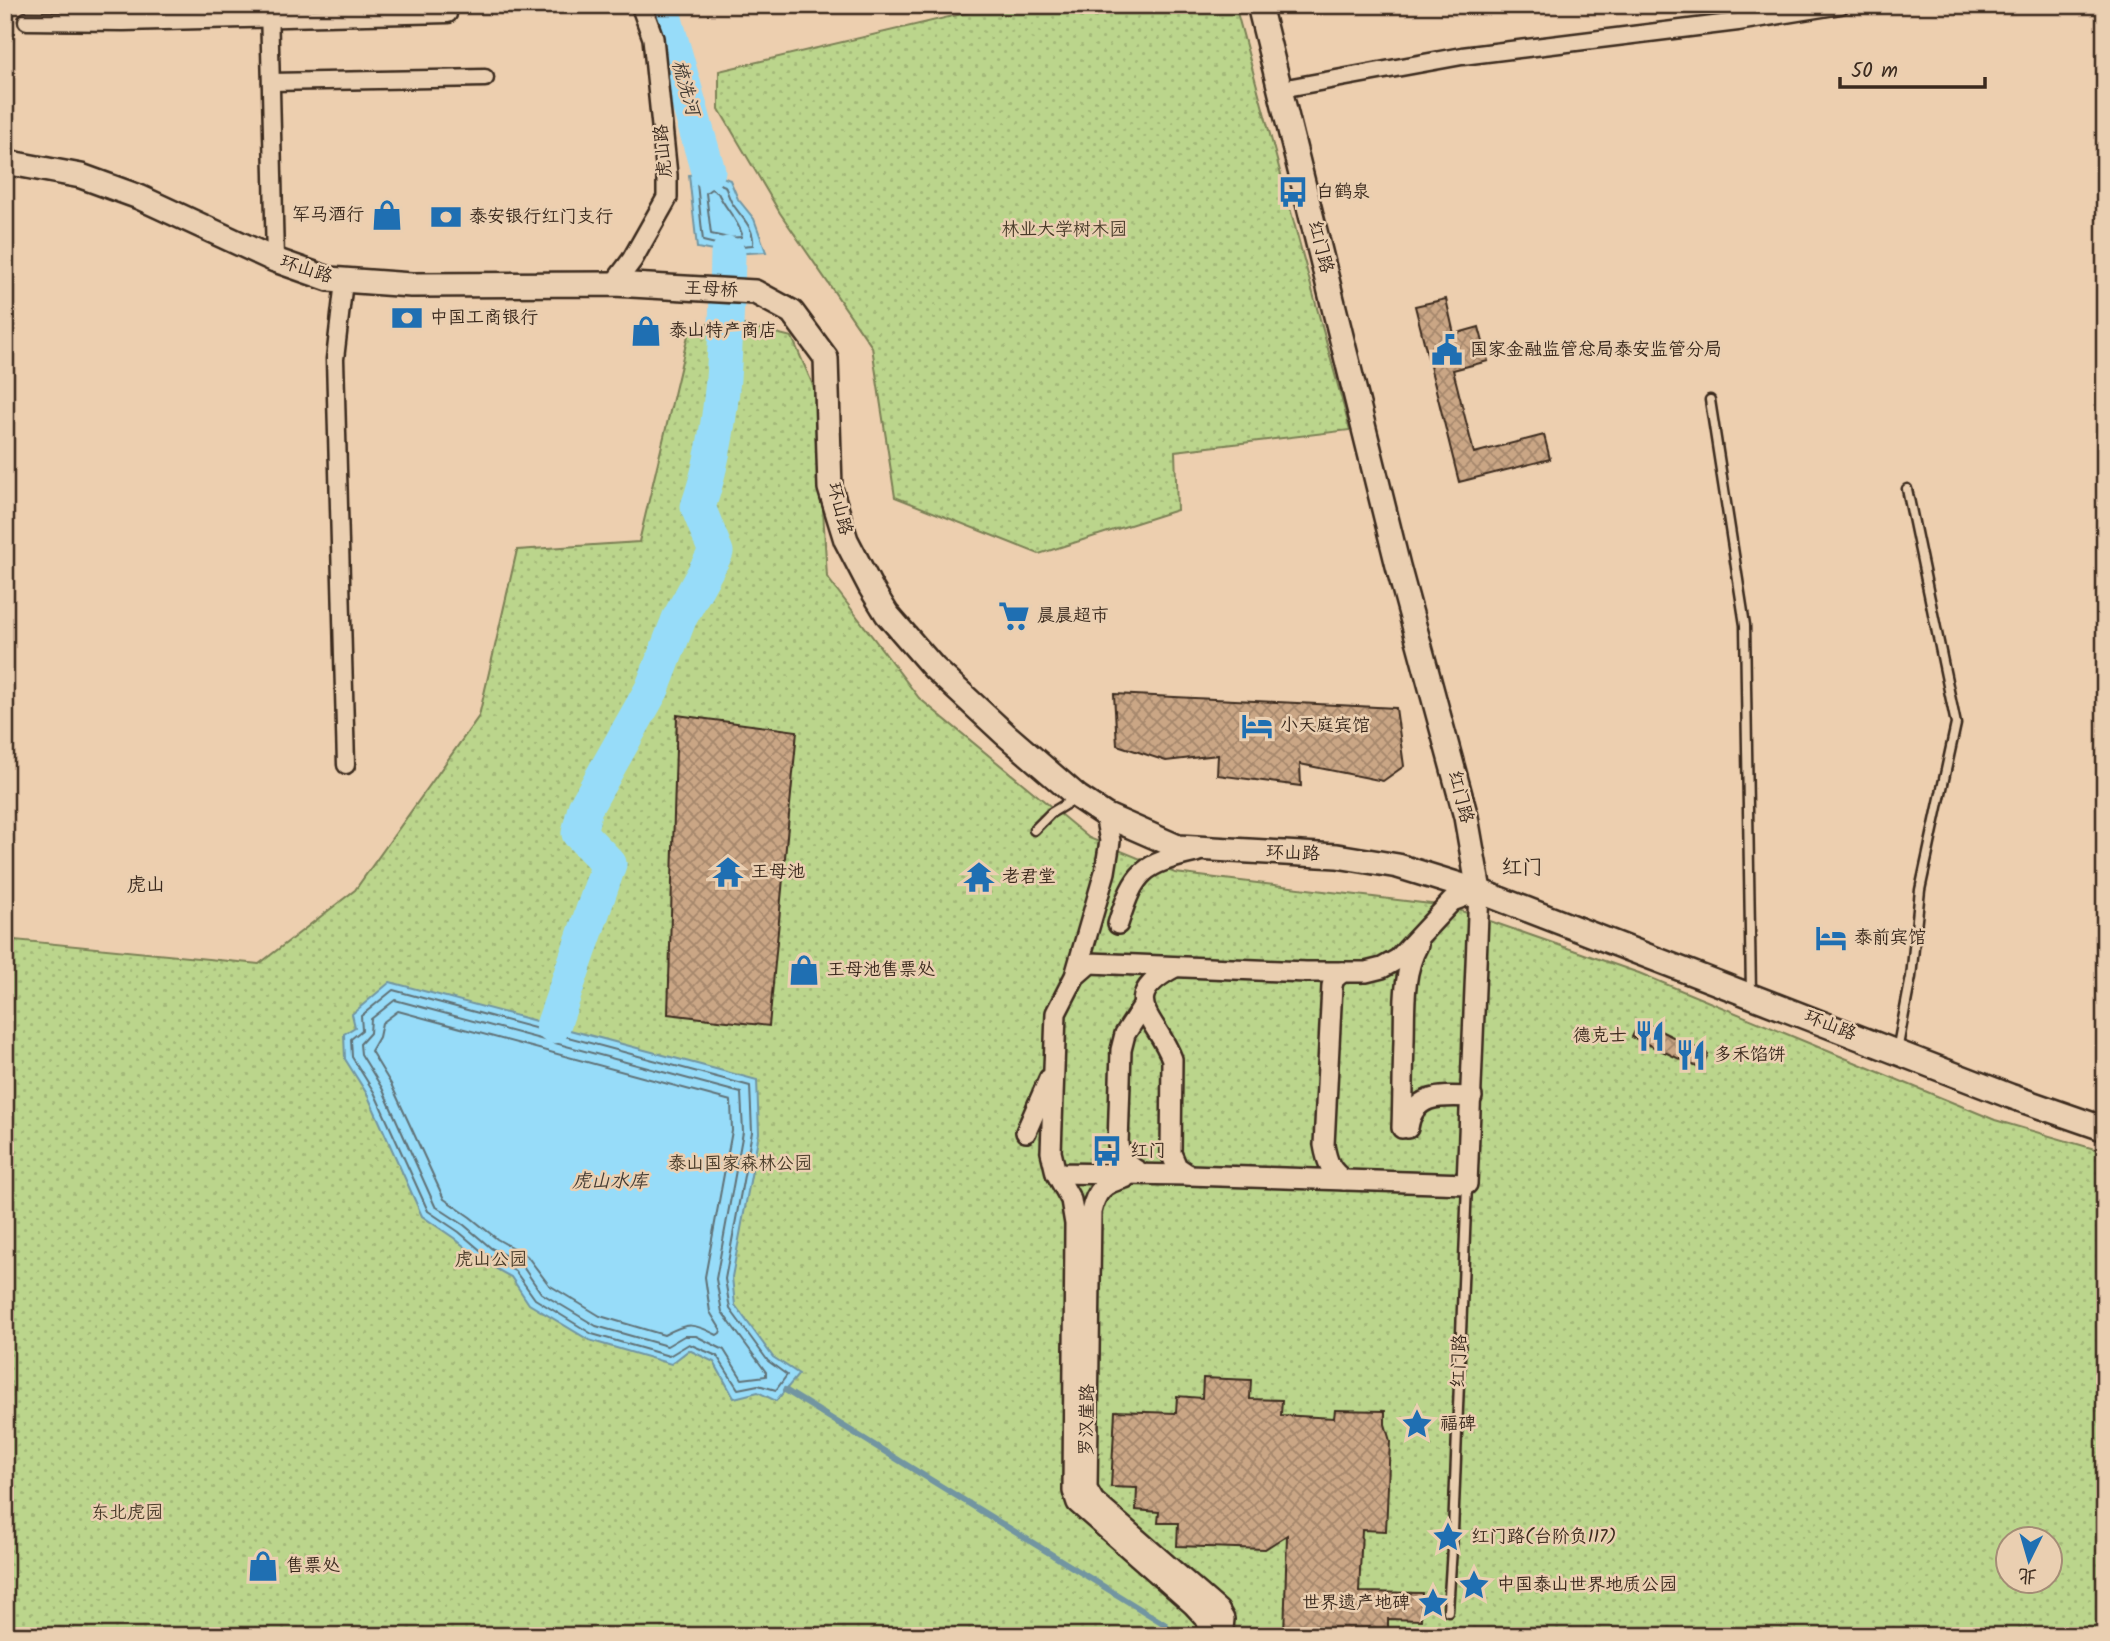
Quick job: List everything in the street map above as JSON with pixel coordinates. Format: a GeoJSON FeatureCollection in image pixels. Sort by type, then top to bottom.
{"type":"FeatureCollection","features":[{"type":"Feature","properties":{"kind":"main road","name":"红门路"},"geometry":{"type":"LineString","coordinates":[[1259,5],[1398,566],[1466,817],[1479,891]]}},
{"type":"Feature","properties":{"kind":"main road","name":"环山路"},"geometry":{"type":"LineString","coordinates":[[5,162],[81,176],[139,197],[275,260],[329,279],[411,285],[614,284],[667,288]]}},
{"type":"Feature","properties":{"kind":"main road","name":"王母桥"},"geometry":{"type":"LineString","coordinates":[[667,288],[755,292]]}},
{"type":"Feature","properties":{"kind":"main road","name":"环山路"},"geometry":{"type":"LineString","coordinates":[[755,292],[792,312],[826,358],[830,488],[846,540],[882,606],[934,668],[1078,797],[1105,815],[1178,847],[1337,856],[1398,866],[1479,891],[2051,1112],[2105,1129]]}},
{"type":"Feature","properties":{"kind":"street"},"geometry":{"type":"LineString","coordinates":[[122,5],[123,22]]}},
{"type":"Feature","properties":{"kind":"street","name":"虎山路"},"geometry":{"type":"LineString","coordinates":[[614,284],[632,260],[667,198],[653,38],[641,5]]}},
{"type":"Feature","properties":{"kind":"street"},"geometry":{"type":"LineString","coordinates":[[1281,89],[1462,56],[1738,22],[1841,5]]}},
{"type":"Feature","properties":{"kind":"street"},"geometry":{"type":"LineString","coordinates":[[269,13],[275,260]]}},
{"type":"Feature","properties":{"kind":"street"},"geometry":{"type":"LineString","coordinates":[[27,20],[123,22],[269,13],[447,14]]}},
{"type":"Feature","properties":{"kind":"street"},"geometry":{"type":"LineString","coordinates":[[271,82],[485,78]]}},
{"type":"Feature","properties":{"kind":"street"},"geometry":{"type":"LineString","coordinates":[[344,281],[335,359],[346,765]]}},
{"type":"Feature","properties":{"kind":"street","name":"罗汉崖路"},"geometry":{"type":"LineString","coordinates":[[1105,815],[1110,841],[1105,872],[1075,976],[1056,1013],[1051,1152],[1056,1173],[1071,1200],[1075,1224],[1073,1491],[1077,1503],[1193,1605],[1205,1618],[1214,1636],[1223,1629],[1224,1619],[1219,1610],[1094,1501],[1087,1489],[1091,1212],[1094,1198],[1108,1182],[1143,1174]]}},
{"type":"Feature","properties":{"kind":"street"},"geometry":{"type":"LineString","coordinates":[[1118,924],[1125,902],[1137,880],[1150,865],[1208,849]]}},
{"type":"Feature","properties":{"kind":"street"},"geometry":{"type":"LineString","coordinates":[[1472,1097],[1431,1098],[1421,1102],[1412,1111],[1405,1128],[1408,972],[1412,956],[1435,918],[1452,901],[1479,891]]}},
{"type":"Feature","properties":{"kind":"street","name":"红门路"},"geometry":{"type":"LineString","coordinates":[[1467,1184],[1479,891]]}},
{"type":"Feature","properties":{"kind":"street"},"geometry":{"type":"LineString","coordinates":[[1075,976],[1090,962],[1366,972],[1382,968],[1398,959],[1425,932]]}},
{"type":"Feature","properties":{"kind":"street"},"geometry":{"type":"LineString","coordinates":[[1175,967],[1154,978],[1144,992],[1143,1006],[1167,1045],[1172,1059],[1171,1153],[1177,1167],[1189,1175]]}},
{"type":"Feature","properties":{"kind":"street"},"geometry":{"type":"LineString","coordinates":[[1342,972],[1334,979],[1332,986],[1324,1145],[1332,1172],[1344,1180]]}},
{"type":"Feature","properties":{"kind":"street"},"geometry":{"type":"LineString","coordinates":[[1143,1006],[1125,1034],[1121,1049],[1118,1145],[1128,1166],[1143,1174]]}},
{"type":"Feature","properties":{"kind":"street"},"geometry":{"type":"LineString","coordinates":[[1026,1132],[1030,1118],[1045,1092],[1054,1065]]}},
{"type":"Feature","properties":{"kind":"street"},"geometry":{"type":"LineString","coordinates":[[1056,1173],[1467,1184]]}},
{"type":"Feature","properties":{"kind":"lane"},"geometry":{"type":"LineString","coordinates":[[1710,400],[1745,625],[1751,996]]}},
{"type":"Feature","properties":{"kind":"lane"},"geometry":{"type":"LineString","coordinates":[[1897,1051],[1911,977],[1920,890],[1956,724],[1907,489]]}},
{"type":"Feature","properties":{"kind":"lane"},"geometry":{"type":"LineString","coordinates":[[1034,830],[1051,813],[1078,797]]}},
{"type":"Feature","properties":{"kind":"lane","name":"红门路"},"geometry":{"type":"LineString","coordinates":[[1448,1611],[1467,1184]]}},
{"type":"Feature","properties":{"kind":"green space","name":"林业大学树木园"},"geometry":{"type":"Polygon","coordinates":[[[981,5],[1235,5],[1350,430],[1175,451],[1177,510],[1039,554],[895,497],[872,347],[780,213],[719,109],[719,71],[979,10],[981,5]]]}},
{"type":"Feature","properties":{"kind":"green space","name":"泰山国家森林公园"},"geometry":{"type":"Polygon","coordinates":[[[727,321],[792,337],[816,392],[827,577],[919,698],[1089,838],[1175,873],[1447,906],[1639,973],[1995,1120],[2105,1152],[2105,1636],[5,1636],[5,939],[259,964],[355,890],[479,716],[517,550],[639,542],[690,327],[727,321]]]}},
{"type":"Feature","properties":{"kind":"water"},"geometry":{"type":"Polygon","coordinates":[[[708,171],[730,180],[738,199],[754,219],[766,252],[728,254],[697,248],[689,175],[708,171]]]}},
{"type":"Feature","properties":{"kind":"water","name":"虎山水库"},"geometry":{"type":"Polygon","coordinates":[[[390,982],[757,1080],[759,1133],[732,1277],[735,1305],[773,1357],[799,1374],[776,1401],[758,1392],[734,1398],[714,1362],[689,1350],[671,1364],[589,1340],[529,1304],[511,1277],[482,1261],[422,1216],[367,1094],[345,1059],[344,1034],[355,1027],[352,1014],[390,982]]]}},
{"type":"Feature","properties":{"kind":"building"},"geometry":{"type":"Polygon","coordinates":[[[1446,299],[1454,334],[1479,327],[1488,361],[1453,370],[1474,453],[1544,435],[1550,459],[1459,482],[1415,306],[1446,299]]]}},
{"type":"Feature","properties":{"kind":"building","name":"小天庭宾馆"},"geometry":{"type":"Polygon","coordinates":[[[1114,694],[1396,708],[1404,766],[1383,781],[1300,764],[1301,786],[1217,775],[1218,755],[1166,761],[1117,745],[1114,694]]]}},
{"type":"Feature","properties":{"kind":"building","name":"王母池"},"geometry":{"type":"Polygon","coordinates":[[[677,715],[797,731],[769,1026],[668,1014],[677,715]]]}},
{"type":"Feature","properties":{"kind":"building"},"geometry":{"type":"Polygon","coordinates":[[[1640,1021],[1708,1054],[1701,1069],[1632,1037],[1640,1021]]]}},
{"type":"Feature","properties":{"kind":"building"},"geometry":{"type":"Polygon","coordinates":[[[1203,1378],[1251,1380],[1250,1399],[1282,1400],[1281,1415],[1334,1418],[1335,1410],[1385,1411],[1385,1424],[1390,1441],[1386,1531],[1362,1530],[1359,1592],[1422,1593],[1421,1620],[1388,1619],[1388,1636],[1284,1636],[1287,1535],[1265,1549],[1177,1546],[1178,1523],[1158,1523],[1159,1512],[1136,1510],[1137,1488],[1111,1487],[1115,1411],[1176,1413],[1177,1396],[1202,1398],[1203,1378]]]}},
{"type":"Feature","properties":{"kind":"waterway","name":"梳洗河"},"geometry":{"type":"LineString","coordinates":[[661,5],[708,171]]}},
{"type":"Feature","properties":{"kind":"waterway"},"geometry":{"type":"LineString","coordinates":[[553,1026],[609,864],[579,833],[585,808],[652,689],[679,619],[716,552],[698,507],[714,445],[723,382],[728,254]]}},
{"type":"Feature","properties":{"kind":"waterway"},"geometry":{"type":"LineString","coordinates":[[785,1390],[1166,1625],[1173,1636]]}},
{"type":"Feature","properties":{"kind":"place","name":"白鹤泉"},"geometry":{"type":"Point","coordinates":[1293,192]}},
{"type":"Feature","properties":{"kind":"place","name":"军马酒行"},"geometry":{"type":"Point","coordinates":[387,215]}},
{"type":"Feature","properties":{"kind":"place","name":"泰安银行红门支行"},"geometry":{"type":"Point","coordinates":[446,217]}},
{"type":"Feature","properties":{"kind":"place","name":"中国工商银行"},"geometry":{"type":"Point","coordinates":[407,318]}},
{"type":"Feature","properties":{"kind":"place","name":"泰山特产商店"},"geometry":{"type":"Point","coordinates":[646,331]}},
{"type":"Feature","properties":{"kind":"place","name":"国家金融监管总局泰安监管分局"},"geometry":{"type":"Point","coordinates":[1447,350]}},
{"type":"Feature","properties":{"kind":"place","name":"晨晨超市"},"geometry":{"type":"Point","coordinates":[1014,616]}},
{"type":"Feature","properties":{"kind":"place","name":"小天庭宾馆"},"geometry":{"type":"Point","coordinates":[1257,726]}},
{"type":"Feature","properties":{"kind":"place","name":"王母池"},"geometry":{"type":"Point","coordinates":[728,872]}},
{"type":"Feature","properties":{"kind":"place","name":"老君堂"},"geometry":{"type":"Point","coordinates":[979,877]}},
{"type":"Feature","properties":{"kind":"place","name":"泰前宾馆"},"geometry":{"type":"Point","coordinates":[1831,938]}},
{"type":"Feature","properties":{"kind":"place","name":"王母池售票处"},"geometry":{"type":"Point","coordinates":[804,970]}},
{"type":"Feature","properties":{"kind":"place","name":"德克士"},"geometry":{"type":"Point","coordinates":[1650,1036]}},
{"type":"Feature","properties":{"kind":"place","name":"多禾馅饼"},"geometry":{"type":"Point","coordinates":[1691,1055]}},
{"type":"Feature","properties":{"kind":"place","name":"红门"},"geometry":{"type":"Point","coordinates":[1107,1151]}},
{"type":"Feature","properties":{"kind":"place","name":"福碑"},"geometry":{"type":"Point","coordinates":[1417,1424]}},
{"type":"Feature","properties":{"kind":"place","name":"红门路(台阶负117)"},"geometry":{"type":"Point","coordinates":[1448,1537]}},
{"type":"Feature","properties":{"kind":"place","name":"售票处"},"geometry":{"type":"Point","coordinates":[263,1566]}},
{"type":"Feature","properties":{"kind":"place","name":"中国泰山世界地质公园"},"geometry":{"type":"Point","coordinates":[1474,1585]}},
{"type":"Feature","properties":{"kind":"place","name":"世界遗产地碑"},"geometry":{"type":"Point","coordinates":[1433,1603]}},
{"type":"Feature","properties":{"kind":"district","name":"红门"},"geometry":{"type":"Point","coordinates":[1522,868]}},
{"type":"Feature","properties":{"kind":"district","name":"虎山"},"geometry":{"type":"Point","coordinates":[146,886]}},
{"type":"Feature","properties":{"kind":"park label","name":"虎山公园"},"geometry":{"type":"Point","coordinates":[491,1260]}},
{"type":"Feature","properties":{"kind":"park label","name":"东北虎园"},"geometry":{"type":"Point","coordinates":[127,1513]}}]}
